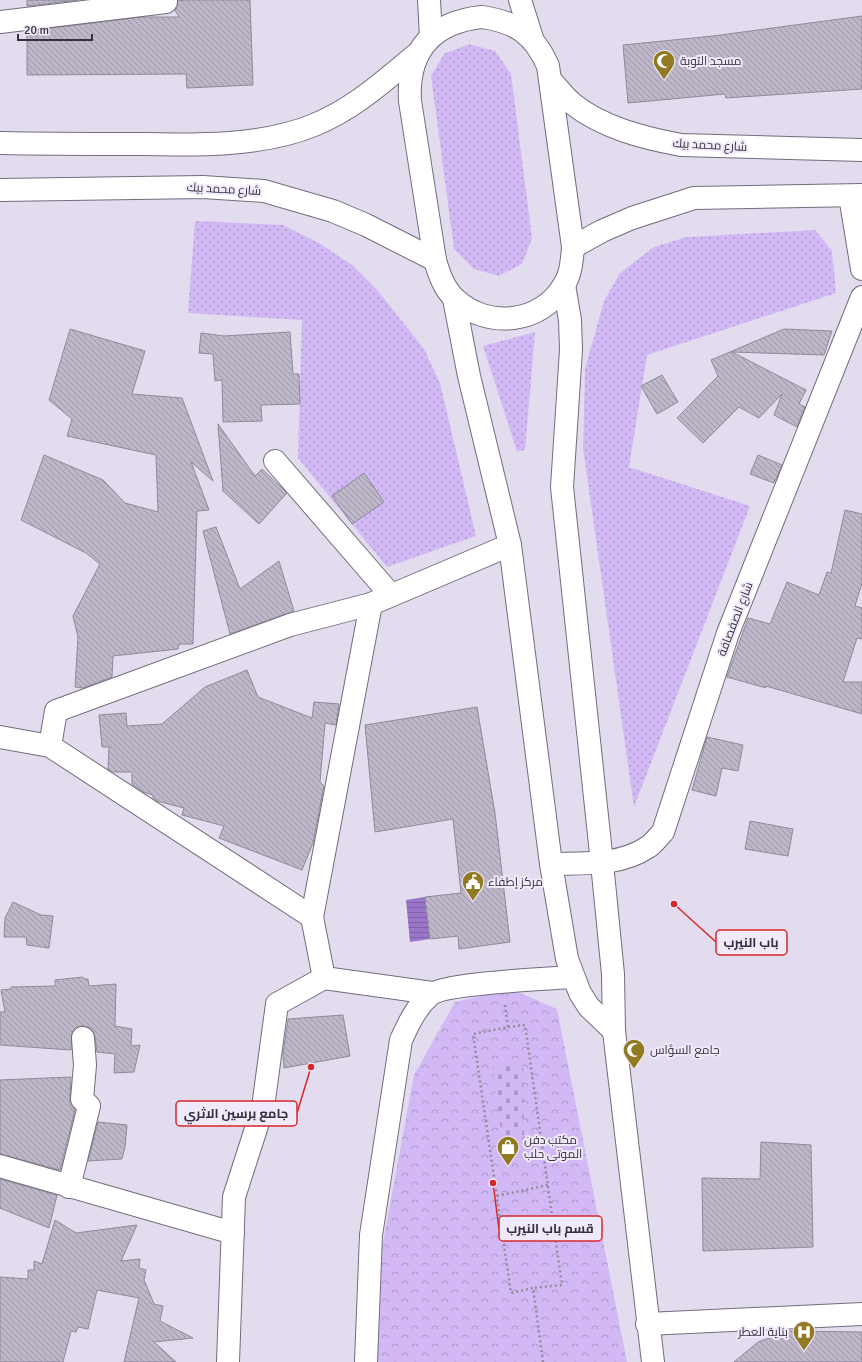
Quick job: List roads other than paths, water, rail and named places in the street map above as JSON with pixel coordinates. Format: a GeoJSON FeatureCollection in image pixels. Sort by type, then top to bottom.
{"type":"FeatureCollection","features":[{"type":"Feature","properties":{"kind":"main road"},"geometry":{"type":"LineString","coordinates":[[0,22],[166,2],[166,0]]}},
{"type":"Feature","properties":{"kind":"main road"},"geometry":{"type":"LineString","coordinates":[[0,143],[189,144],[262,139],[288,134],[314,125],[360,101],[425,45],[446,26],[464,19],[482,17],[500,20],[517,27],[532,38],[542,51],[546,61],[552,82],[573,247],[572,267],[564,285],[553,299],[538,310],[521,317],[504,320],[486,317],[469,310],[454,299],[442,281],[435,260],[410,101],[409,84],[412,68],[425,45],[429,0]]}},
{"type":"Feature","properties":{"kind":"main road"},"geometry":{"type":"LineString","coordinates":[[520,0],[532,38]]}},
{"type":"Feature","properties":{"kind":"main road","name":"شارع محمد بيك"},"geometry":{"type":"LineString","coordinates":[[552,82],[573,104],[598,119],[624,131],[652,140],[681,145],[862,150]]}},
{"type":"Feature","properties":{"kind":"main road","name":"شارع محمد بيك"},"geometry":{"type":"LineString","coordinates":[[0,190],[203,187],[264,191],[333,211],[366,225],[435,260]]}},
{"type":"Feature","properties":{"kind":"main road"},"geometry":{"type":"LineString","coordinates":[[573,247],[602,231],[632,218],[694,198],[856,196],[862,269]]}},
{"type":"Feature","properties":{"kind":"main road"},"geometry":{"type":"LineString","coordinates":[[564,285],[570,320],[571,350],[562,487],[613,974],[614,1031],[647,1324],[653,1362]]}},
{"type":"Feature","properties":{"kind":"main road","name":"شارع الصفصافة"},"geometry":{"type":"LineString","coordinates":[[551,864],[602,863],[628,856],[648,847],[663,832],[728,633],[862,297]]}},
{"type":"Feature","properties":{"kind":"main road"},"geometry":{"type":"LineString","coordinates":[[454,299],[469,376],[510,545],[551,864],[567,959],[572,977],[589,1007],[614,1031]]}},
{"type":"Feature","properties":{"kind":"main road"},"geometry":{"type":"LineString","coordinates":[[275,461],[390,594]]}},
{"type":"Feature","properties":{"kind":"main road"},"geometry":{"type":"LineString","coordinates":[[50,746],[56,710],[290,625],[371,604],[390,594],[510,545]]}},
{"type":"Feature","properties":{"kind":"main road"},"geometry":{"type":"LineString","coordinates":[[324,978],[312,917],[371,604]]}},
{"type":"Feature","properties":{"kind":"main road"},"geometry":{"type":"LineString","coordinates":[[0,737],[50,746],[312,917]]}},
{"type":"Feature","properties":{"kind":"main road"},"geometry":{"type":"LineString","coordinates":[[228,1362],[234,1197],[263,1108],[277,1004],[324,978],[432,993],[456,987],[572,977]]}},
{"type":"Feature","properties":{"kind":"main road"},"geometry":{"type":"LineString","coordinates":[[366,1362],[371,1235],[401,1040],[413,1013],[432,993]]}},
{"type":"Feature","properties":{"kind":"main road"},"geometry":{"type":"LineString","coordinates":[[69,1187],[88,1106],[82,1099],[84,1065],[83,1038]]}},
{"type":"Feature","properties":{"kind":"main road"},"geometry":{"type":"LineString","coordinates":[[0,1166],[233,1233]]}},
{"type":"Feature","properties":{"kind":"main road"},"geometry":{"type":"LineString","coordinates":[[647,1324],[862,1314]]}},
{"type":"Feature","properties":{"kind":"place","name":"مسجد التوبة"},"geometry":{"type":"Point","coordinates":[664,80]}},
{"type":"Feature","properties":{"kind":"place","name":"مركز إطفاء"},"geometry":{"type":"Point","coordinates":[473,902]}},
{"type":"Feature","properties":{"kind":"place","name":"باب النيرب"},"geometry":{"type":"Point","coordinates":[674,904]}},
{"type":"Feature","properties":{"kind":"place","name":"جامع برسين الاثري"},"geometry":{"type":"Point","coordinates":[311,1067]}},
{"type":"Feature","properties":{"kind":"place","name":"جامع السوَّاس"},"geometry":{"type":"Point","coordinates":[634,1070]}},
{"type":"Feature","properties":{"kind":"place","name":"مكتب دفن الموتى حلب"},"geometry":{"type":"Point","coordinates":[508,1166]}},
{"type":"Feature","properties":{"kind":"place","name":"قسم باب النيرب"},"geometry":{"type":"Point","coordinates":[493,1183]}},
{"type":"Feature","properties":{"kind":"place","name":"بناية العطر"},"geometry":{"type":"Point","coordinates":[804,1352]}}]}
